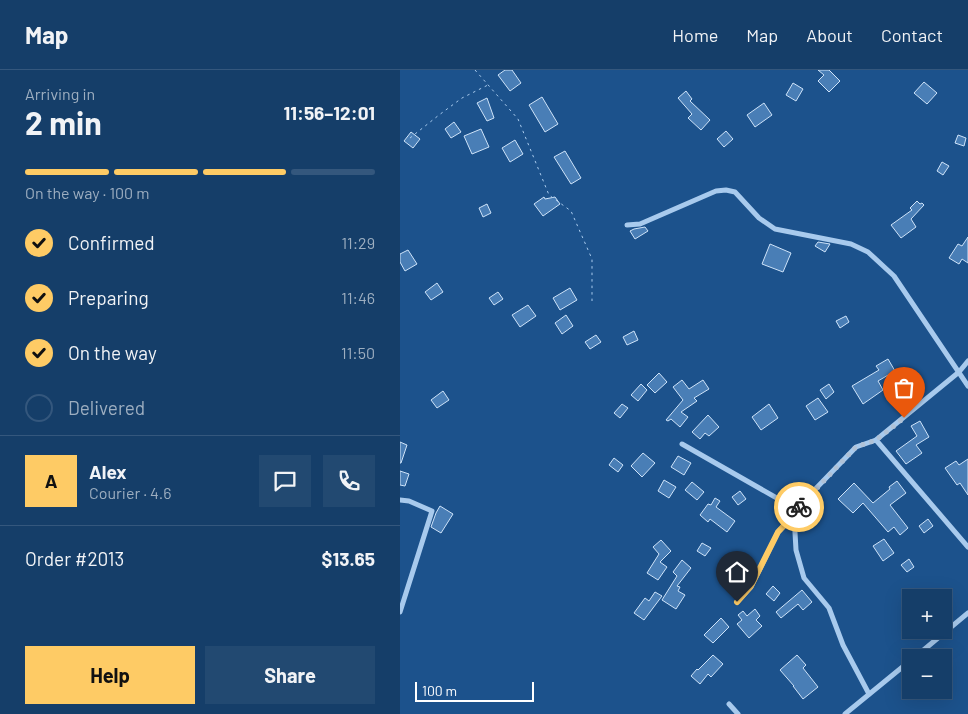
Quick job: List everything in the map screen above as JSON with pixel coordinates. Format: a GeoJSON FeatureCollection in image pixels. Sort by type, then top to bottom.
{"type":"FeatureCollection","features":[{"type":"Feature","properties":{"kind":"street"},"geometry":{"type":"LineString","coordinates":[[627,225],[640,224],[716,191],[726,190],[735,192],[759,218],[776,229],[852,244],[868,252],[894,276],[968,386]]}},
{"type":"Feature","properties":{"kind":"street"},"geometry":{"type":"LineString","coordinates":[[737,602],[751,586],[778,532],[856,447],[876,440],[959,372],[968,361]]}},
{"type":"Feature","properties":{"kind":"street"},"geometry":{"type":"LineString","coordinates":[[876,440],[968,547]]}},
{"type":"Feature","properties":{"kind":"street"},"geometry":{"type":"LineString","coordinates":[[682,444],[789,505],[794,515],[796,550],[804,578],[830,608],[842,645],[869,694]]}},
{"type":"Feature","properties":{"kind":"street"},"geometry":{"type":"LineString","coordinates":[[400,500],[409,501],[432,511],[400,612]]}},
{"type":"Feature","properties":{"kind":"street"},"geometry":{"type":"LineString","coordinates":[[925,649],[968,613]]}},
{"type":"Feature","properties":{"kind":"street"},"geometry":{"type":"LineString","coordinates":[[845,714],[902,668]]}},
{"type":"Feature","properties":{"kind":"street"},"geometry":{"type":"LineString","coordinates":[[729,704],[738,714]]}},
{"type":"Feature","properties":{"kind":"path"},"geometry":{"type":"LineString","coordinates":[[475,70],[518,119],[549,195],[571,211],[592,259],[592,301]]}},
{"type":"Feature","properties":{"kind":"path"},"geometry":{"type":"LineString","coordinates":[[410,138],[462,98],[488,85]]}},
{"type":"Feature","properties":{"kind":"building"},"geometry":{"type":"Polygon","coordinates":[[[505,70],[512,70],[521,83],[510,91],[498,75],[505,70]]]}},
{"type":"Feature","properties":{"kind":"building"},"geometry":{"type":"Polygon","coordinates":[[[818,70],[829,70],[840,81],[829,92],[818,81],[824,75],[818,70]]]}},
{"type":"Feature","properties":{"kind":"building"},"geometry":{"type":"Polygon","coordinates":[[[924,82],[937,93],[927,104],[914,93],[924,82]]]}},
{"type":"Feature","properties":{"kind":"building"},"geometry":{"type":"Polygon","coordinates":[[[793,83],[803,89],[796,101],[786,95],[793,83]]]}},
{"type":"Feature","properties":{"kind":"building"},"geometry":{"type":"Polygon","coordinates":[[[686,91],[692,99],[690,101],[710,120],[701,130],[688,118],[692,114],[678,98],[686,91]]]}},
{"type":"Feature","properties":{"kind":"building"},"geometry":{"type":"Polygon","coordinates":[[[542,97],[558,124],[545,132],[529,105],[542,97]]]}},
{"type":"Feature","properties":{"kind":"building"},"geometry":{"type":"Polygon","coordinates":[[[487,98],[494,118],[487,121],[477,103],[487,98]]]}},
{"type":"Feature","properties":{"kind":"building"},"geometry":{"type":"Polygon","coordinates":[[[764,103],[772,115],[755,127],[747,115],[764,103]]]}},
{"type":"Feature","properties":{"kind":"building"},"geometry":{"type":"Polygon","coordinates":[[[454,122],[461,132],[451,138],[445,129],[454,122]]]}},
{"type":"Feature","properties":{"kind":"building"},"geometry":{"type":"Polygon","coordinates":[[[481,129],[489,147],[472,154],[464,136],[481,129]]]}},
{"type":"Feature","properties":{"kind":"building"},"geometry":{"type":"Polygon","coordinates":[[[726,131],[733,139],[724,147],[717,139],[726,131]]]}},
{"type":"Feature","properties":{"kind":"building"},"geometry":{"type":"Polygon","coordinates":[[[411,132],[420,139],[413,148],[404,141],[411,132]]]}},
{"type":"Feature","properties":{"kind":"building"},"geometry":{"type":"Polygon","coordinates":[[[958,135],[966,138],[964,146],[955,143],[958,135]]]}},
{"type":"Feature","properties":{"kind":"building"},"geometry":{"type":"Polygon","coordinates":[[[515,140],[523,154],[510,162],[502,148],[515,140]]]}},
{"type":"Feature","properties":{"kind":"building"},"geometry":{"type":"Polygon","coordinates":[[[565,151],[581,178],[571,184],[554,157],[565,151]]]}},
{"type":"Feature","properties":{"kind":"building"},"geometry":{"type":"Polygon","coordinates":[[[942,162],[949,166],[943,175],[937,171],[942,162]]]}},
{"type":"Feature","properties":{"kind":"building"},"geometry":{"type":"Polygon","coordinates":[[[544,197],[545,199],[555,197],[560,204],[543,216],[534,204],[544,197]]]}},
{"type":"Feature","properties":{"kind":"building"},"geometry":{"type":"Polygon","coordinates":[[[917,201],[924,205],[911,219],[916,227],[901,238],[891,225],[912,210],[910,208],[917,201]]]}},
{"type":"Feature","properties":{"kind":"building"},"geometry":{"type":"Polygon","coordinates":[[[487,204],[491,213],[483,217],[479,208],[487,204]]]}},
{"type":"Feature","properties":{"kind":"building"},"geometry":{"type":"Polygon","coordinates":[[[645,227],[648,231],[635,239],[630,231],[645,227]]]}},
{"type":"Feature","properties":{"kind":"building"},"geometry":{"type":"Polygon","coordinates":[[[968,237],[968,263],[962,259],[959,264],[949,258],[958,244],[962,246],[968,237]]]}},
{"type":"Feature","properties":{"kind":"building"},"geometry":{"type":"Polygon","coordinates":[[[818,242],[830,244],[825,252],[815,246],[818,242]]]}},
{"type":"Feature","properties":{"kind":"building"},"geometry":{"type":"Polygon","coordinates":[[[770,244],[791,253],[783,272],[762,264],[770,244]]]}},
{"type":"Feature","properties":{"kind":"building"},"geometry":{"type":"Polygon","coordinates":[[[408,250],[417,264],[405,271],[400,262],[400,254],[408,250]]]}},
{"type":"Feature","properties":{"kind":"building"},"geometry":{"type":"Polygon","coordinates":[[[437,283],[443,292],[431,300],[425,292],[437,283]]]}},
{"type":"Feature","properties":{"kind":"building"},"geometry":{"type":"Polygon","coordinates":[[[570,288],[577,300],[560,310],[553,298],[570,288]]]}},
{"type":"Feature","properties":{"kind":"building"},"geometry":{"type":"Polygon","coordinates":[[[498,292],[503,299],[494,305],[489,298],[498,292]]]}},
{"type":"Feature","properties":{"kind":"building"},"geometry":{"type":"Polygon","coordinates":[[[528,305],[536,316],[520,327],[512,315],[528,305]]]}},
{"type":"Feature","properties":{"kind":"building"},"geometry":{"type":"Polygon","coordinates":[[[566,315],[573,326],[562,334],[555,323],[566,315]]]}},
{"type":"Feature","properties":{"kind":"building"},"geometry":{"type":"Polygon","coordinates":[[[846,316],[849,322],[840,328],[836,321],[846,316]]]}},
{"type":"Feature","properties":{"kind":"building"},"geometry":{"type":"Polygon","coordinates":[[[634,331],[638,340],[627,345],[623,337],[634,331]]]}},
{"type":"Feature","properties":{"kind":"building"},"geometry":{"type":"Polygon","coordinates":[[[596,335],[601,342],[590,349],[585,342],[596,335]]]}},
{"type":"Feature","properties":{"kind":"building"},"geometry":{"type":"Polygon","coordinates":[[[888,359],[895,371],[878,381],[883,390],[863,404],[852,386],[879,370],[876,366],[888,359]]]}},
{"type":"Feature","properties":{"kind":"building"},"geometry":{"type":"Polygon","coordinates":[[[659,373],[667,382],[655,393],[647,385],[659,373]]]}},
{"type":"Feature","properties":{"kind":"building"},"geometry":{"type":"Polygon","coordinates":[[[682,380],[689,389],[703,380],[709,389],[694,398],[697,401],[681,412],[688,417],[680,427],[671,419],[666,420],[683,400],[673,387],[682,380]]]}},
{"type":"Feature","properties":{"kind":"building"},"geometry":{"type":"Polygon","coordinates":[[[641,384],[647,390],[638,401],[631,395],[641,384]]]}},
{"type":"Feature","properties":{"kind":"building"},"geometry":{"type":"Polygon","coordinates":[[[829,384],[834,392],[826,399],[820,390],[829,384]]]}},
{"type":"Feature","properties":{"kind":"building"},"geometry":{"type":"Polygon","coordinates":[[[443,391],[449,400],[437,408],[431,400],[443,391]]]}},
{"type":"Feature","properties":{"kind":"building"},"geometry":{"type":"Polygon","coordinates":[[[818,398],[828,412],[815,420],[806,406],[818,398]]]}},
{"type":"Feature","properties":{"kind":"building"},"geometry":{"type":"Polygon","coordinates":[[[622,404],[628,408],[620,418],[614,413],[622,404]]]}},
{"type":"Feature","properties":{"kind":"building"},"geometry":{"type":"Polygon","coordinates":[[[769,404],[778,418],[761,430],[752,417],[769,404]]]}},
{"type":"Feature","properties":{"kind":"building"},"geometry":{"type":"Polygon","coordinates":[[[708,415],[719,427],[709,436],[705,433],[700,439],[692,432],[708,415]]]}},
{"type":"Feature","properties":{"kind":"building"},"geometry":{"type":"Polygon","coordinates":[[[920,421],[929,437],[916,445],[922,453],[906,464],[896,451],[917,436],[911,426],[920,421]]]}},
{"type":"Feature","properties":{"kind":"building"},"geometry":{"type":"Polygon","coordinates":[[[400,442],[407,445],[401,463],[400,463],[400,442]]]}},
{"type":"Feature","properties":{"kind":"building"},"geometry":{"type":"Polygon","coordinates":[[[643,453],[655,463],[642,477],[631,466],[643,453]]]}},
{"type":"Feature","properties":{"kind":"building"},"geometry":{"type":"Polygon","coordinates":[[[678,456],[691,463],[684,475],[671,467],[678,456]]]}},
{"type":"Feature","properties":{"kind":"building"},"geometry":{"type":"Polygon","coordinates":[[[614,458],[623,465],[618,472],[609,465],[614,458]]]}},
{"type":"Feature","properties":{"kind":"building"},"geometry":{"type":"Polygon","coordinates":[[[968,459],[968,495],[960,483],[957,485],[945,468],[956,461],[959,465],[968,459]]]}},
{"type":"Feature","properties":{"kind":"building"},"geometry":{"type":"Polygon","coordinates":[[[400,471],[409,474],[405,486],[400,485],[400,471]]]}},
{"type":"Feature","properties":{"kind":"building"},"geometry":{"type":"Polygon","coordinates":[[[664,480],[676,487],[669,498],[658,491],[664,480]]]}},
{"type":"Feature","properties":{"kind":"building"},"geometry":{"type":"Polygon","coordinates":[[[897,481],[906,493],[890,505],[908,528],[900,535],[894,527],[888,532],[863,503],[853,513],[838,499],[854,483],[873,503],[897,481]]]}},
{"type":"Feature","properties":{"kind":"building"},"geometry":{"type":"Polygon","coordinates":[[[692,482],[704,492],[697,500],[685,490],[692,482]]]}},
{"type":"Feature","properties":{"kind":"building"},"geometry":{"type":"Polygon","coordinates":[[[740,491],[746,499],[738,505],[732,497],[740,491]]]}},
{"type":"Feature","properties":{"kind":"building"},"geometry":{"type":"Polygon","coordinates":[[[715,498],[720,501],[716,507],[735,521],[727,532],[710,519],[708,522],[700,515],[708,504],[711,505],[715,498]]]}},
{"type":"Feature","properties":{"kind":"building"},"geometry":{"type":"Polygon","coordinates":[[[440,506],[453,514],[441,533],[431,527],[440,506]]]}},
{"type":"Feature","properties":{"kind":"building"},"geometry":{"type":"Polygon","coordinates":[[[928,519],[933,526],[924,533],[919,526],[928,519]]]}},
{"type":"Feature","properties":{"kind":"building"},"geometry":{"type":"Polygon","coordinates":[[[884,539],[894,553],[883,561],[873,546],[884,539]]]}},
{"type":"Feature","properties":{"kind":"building"},"geometry":{"type":"Polygon","coordinates":[[[661,540],[671,551],[660,562],[667,567],[658,580],[647,573],[659,554],[653,547],[661,540]]]}},
{"type":"Feature","properties":{"kind":"building"},"geometry":{"type":"Polygon","coordinates":[[[702,543],[711,548],[705,556],[697,551],[702,543]]]}},
{"type":"Feature","properties":{"kind":"building"},"geometry":{"type":"Polygon","coordinates":[[[909,559],[914,567],[907,572],[901,565],[909,559]]]}},
{"type":"Feature","properties":{"kind":"building"},"geometry":{"type":"Polygon","coordinates":[[[682,560],[691,568],[677,586],[680,587],[678,591],[685,595],[676,609],[662,600],[677,576],[673,572],[682,560]]]}},
{"type":"Feature","properties":{"kind":"building"},"geometry":{"type":"Polygon","coordinates":[[[773,586],[780,593],[774,601],[766,594],[773,586]]]}},
{"type":"Feature","properties":{"kind":"building"},"geometry":{"type":"Polygon","coordinates":[[[802,590],[812,602],[803,610],[798,604],[781,618],[776,612],[802,590]]]}},
{"type":"Feature","properties":{"kind":"building"},"geometry":{"type":"Polygon","coordinates":[[[655,592],[662,596],[644,620],[634,613],[645,598],[649,601],[655,592]]]}},
{"type":"Feature","properties":{"kind":"building"},"geometry":{"type":"Polygon","coordinates":[[[755,609],[760,616],[756,620],[762,626],[749,638],[737,624],[742,620],[738,615],[743,611],[747,616],[755,609]]]}},
{"type":"Feature","properties":{"kind":"building"},"geometry":{"type":"Polygon","coordinates":[[[721,618],[729,627],[713,643],[704,635],[721,618]]]}},
{"type":"Feature","properties":{"kind":"building"},"geometry":{"type":"Polygon","coordinates":[[[713,655],[723,664],[711,677],[708,674],[700,684],[691,676],[713,655]]]}},
{"type":"Feature","properties":{"kind":"building"},"geometry":{"type":"Polygon","coordinates":[[[797,655],[806,665],[803,668],[818,687],[803,699],[780,670],[797,655]]]}},
{"type":"Feature","properties":{"kind":"way so far"},"geometry":{"type":"LineString","coordinates":[[799,507],[856,447],[876,440],[904,418]]}},
{"type":"Feature","properties":{"kind":"route"},"geometry":{"type":"LineString","coordinates":[[737,602],[751,586],[778,532],[799,507]]}}]}
